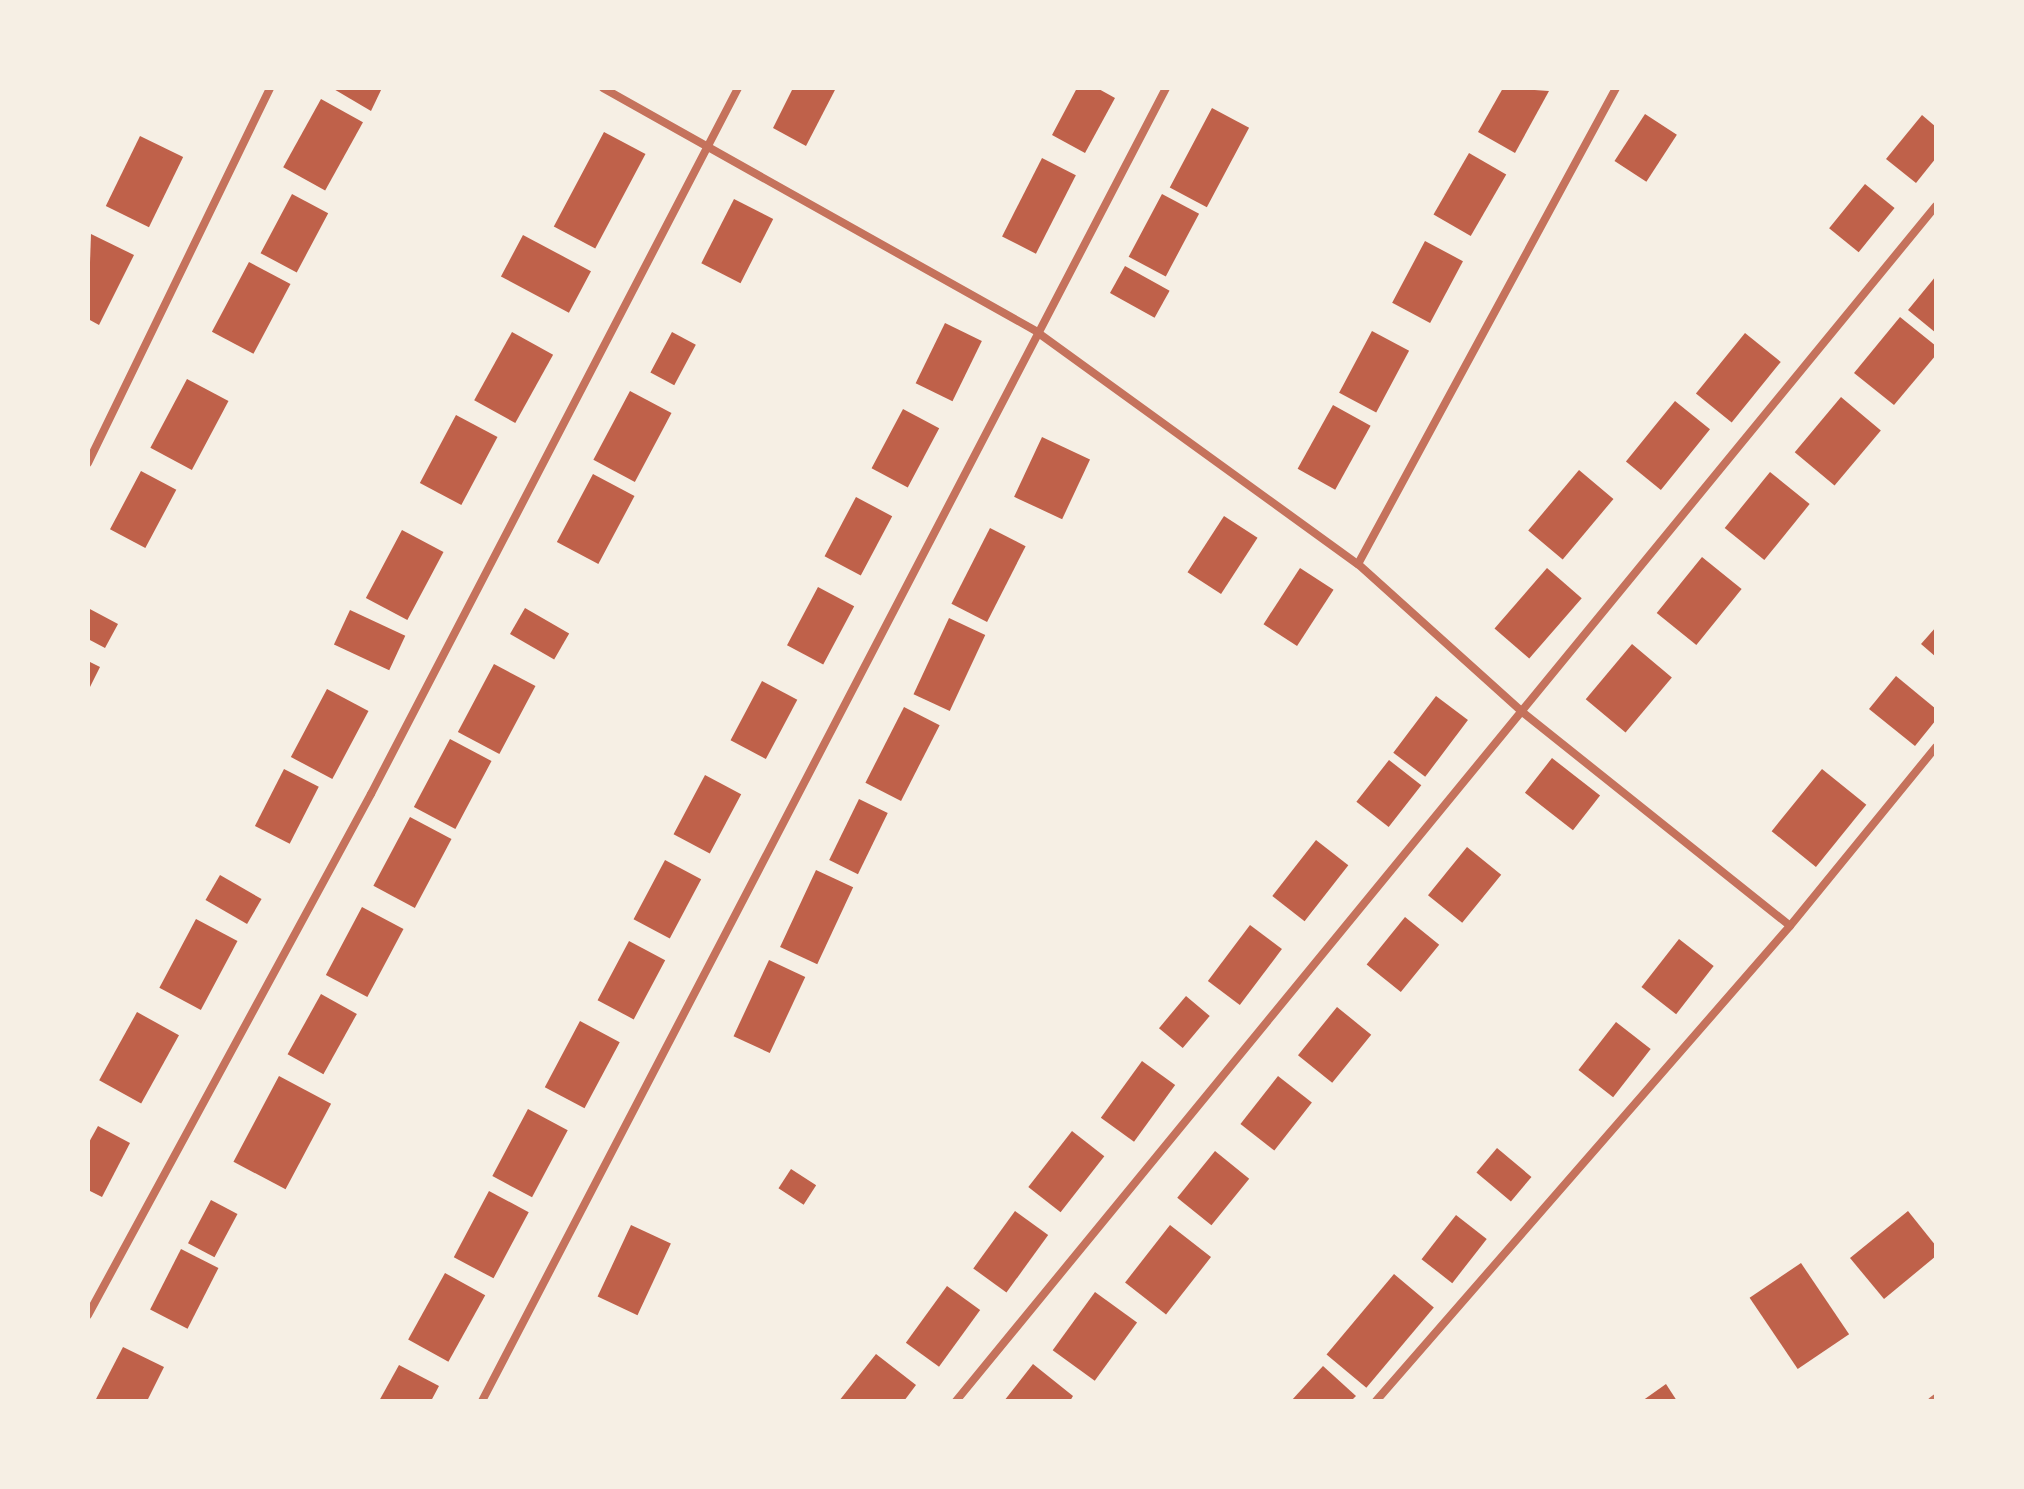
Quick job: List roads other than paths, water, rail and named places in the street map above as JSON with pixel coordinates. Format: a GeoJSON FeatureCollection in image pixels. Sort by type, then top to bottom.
{"type":"FeatureCollection","features":[{"type":"Feature","properties":{"kind":"street"},"geometry":{"type":"LineString","coordinates":[[88,463],[270,88]]}},
{"type":"Feature","properties":{"kind":"street"},"geometry":{"type":"LineString","coordinates":[[603,88],[1037,332],[1358,564],[1521,711],[1790,926]]}},
{"type":"Feature","properties":{"kind":"street"},"geometry":{"type":"LineString","coordinates":[[88,1315],[371,794],[738,88]]}},
{"type":"Feature","properties":{"kind":"street"},"geometry":{"type":"LineString","coordinates":[[482,1401],[1166,88]]}},
{"type":"Feature","properties":{"kind":"street"},"geometry":{"type":"LineString","coordinates":[[1358,564],[1616,88]]}},
{"type":"Feature","properties":{"kind":"street"},"geometry":{"type":"LineString","coordinates":[[956,1401],[1936,206]]}},
{"type":"Feature","properties":{"kind":"street"},"geometry":{"type":"LineString","coordinates":[[1376,1401],[1790,926],[1936,747]]}}]}
